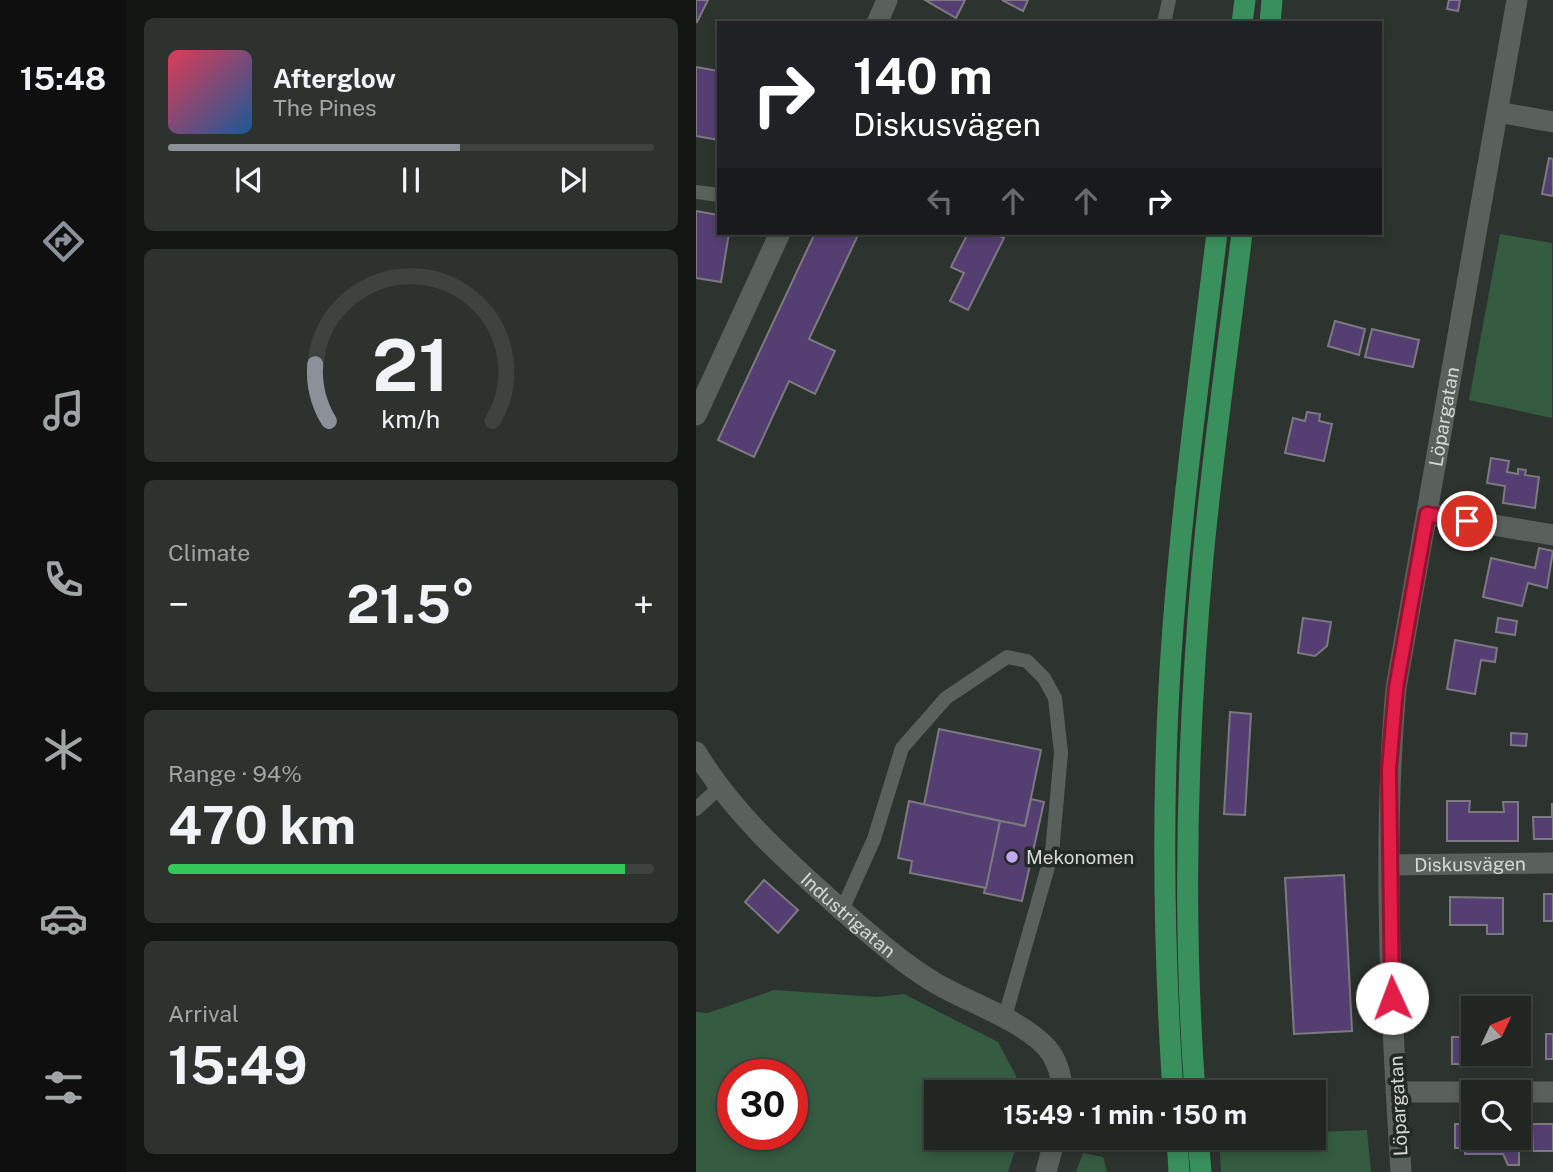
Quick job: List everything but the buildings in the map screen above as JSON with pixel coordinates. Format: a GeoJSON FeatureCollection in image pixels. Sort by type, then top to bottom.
{"type":"FeatureCollection","features":[{"type":"Feature","properties":{"kind":"highway"},"geometry":{"type":"LineString","coordinates":[[1242,21],[1245,0]]}},
{"type":"Feature","properties":{"kind":"highway"},"geometry":{"type":"LineString","coordinates":[[1270,21],[1272,0]]}},
{"type":"Feature","properties":{"kind":"highway"},"geometry":{"type":"LineString","coordinates":[[1173,1080],[1166,917],[1170,682],[1185,492],[1217,235]]}},
{"type":"Feature","properties":{"kind":"highway"},"geometry":{"type":"LineString","coordinates":[[1194,1080],[1189,994],[1188,892],[1195,664],[1203,557],[1242,235]]}},
{"type":"Feature","properties":{"kind":"highway"},"geometry":{"type":"LineString","coordinates":[[1178,1150],[1179,1172]]}},
{"type":"Feature","properties":{"kind":"highway"},"geometry":{"type":"LineString","coordinates":[[1199,1150],[1201,1172]]}},
{"type":"Feature","properties":{"kind":"street"},"geometry":{"type":"LineString","coordinates":[[878,21],[887,0]]}},
{"type":"Feature","properties":{"kind":"street","name":"Löpargatan"},"geometry":{"type":"LineString","coordinates":[[1401,1172],[1396,1092],[1389,769],[1396,688],[1517,0]]}},
{"type":"Feature","properties":{"kind":"street"},"geometry":{"type":"LineString","coordinates":[[1498,112],[1552,122]]}},
{"type":"Feature","properties":{"kind":"street"},"geometry":{"type":"LineString","coordinates":[[696,415],[779,235]]}},
{"type":"Feature","properties":{"kind":"street"},"geometry":{"type":"LineString","coordinates":[[1427,514],[1552,535]]}},
{"type":"Feature","properties":{"kind":"street","name":"Industrigatan"},"geometry":{"type":"LineString","coordinates":[[696,752],[743,815],[842,910],[930,980],[1034,1037],[1047,1049],[1061,1071],[1062,1080]]}},
{"type":"Feature","properties":{"kind":"street","name":"Diskusvägen"},"geometry":{"type":"LineString","coordinates":[[1390,865],[1552,863]]}},
{"type":"Feature","properties":{"kind":"street"},"geometry":{"type":"LineString","coordinates":[[1396,1092],[1461,1092]]}},
{"type":"Feature","properties":{"kind":"street"},"geometry":{"type":"LineString","coordinates":[[1531,1092],[1552,1092]]}},
{"type":"Feature","properties":{"kind":"street"},"geometry":{"type":"LineString","coordinates":[[1046,1172],[1052,1150]]}},
{"type":"Feature","properties":{"kind":"lane"},"geometry":{"type":"LineString","coordinates":[[1164,21],[1169,0]]}},
{"type":"Feature","properties":{"kind":"lane"},"geometry":{"type":"LineString","coordinates":[[696,192],[717,195]]}},
{"type":"Feature","properties":{"kind":"lane"},"geometry":{"type":"LineString","coordinates":[[842,910],[874,839],[902,748],[946,698],[1007,657],[1027,661],[1044,678],[1055,698],[1061,753],[1052,853],[1004,1020]]}},
{"type":"Feature","properties":{"kind":"lane"},"geometry":{"type":"LineString","coordinates":[[696,809],[720,787]]}},
{"type":"Feature","properties":{"kind":"green space"},"geometry":{"type":"Polygon","coordinates":[[[1500,234],[1552,243],[1552,418],[1469,400],[1500,234]]]}},
{"type":"Feature","properties":{"kind":"green space"},"geometry":{"type":"Polygon","coordinates":[[[774,990],[877,997],[904,994],[998,1042],[1016,1080],[924,1080],[924,1150],[1015,1150],[1008,1172],[696,1172],[696,1012],[708,1013],[774,990]]]}},
{"type":"Feature","properties":{"kind":"green space"},"geometry":{"type":"Polygon","coordinates":[[[1367,1130],[1371,1172],[1221,1172],[1220,1150],[1326,1150],[1326,1132],[1367,1130]]]}},
{"type":"Feature","properties":{"kind":"green space"},"geometry":{"type":"Polygon","coordinates":[[[1083,1153],[1103,1157],[1107,1172],[1076,1172],[1083,1153]]]}},
{"type":"Feature","properties":{"kind":"place","name":"Mekonomen"},"geometry":{"type":"Point","coordinates":[1012,857]}},
{"type":"Feature","properties":{"kind":"route"},"geometry":{"type":"LineString","coordinates":[[1392,998],[1389,769],[1396,688],[1427,514],[1467,521]]}}]}
